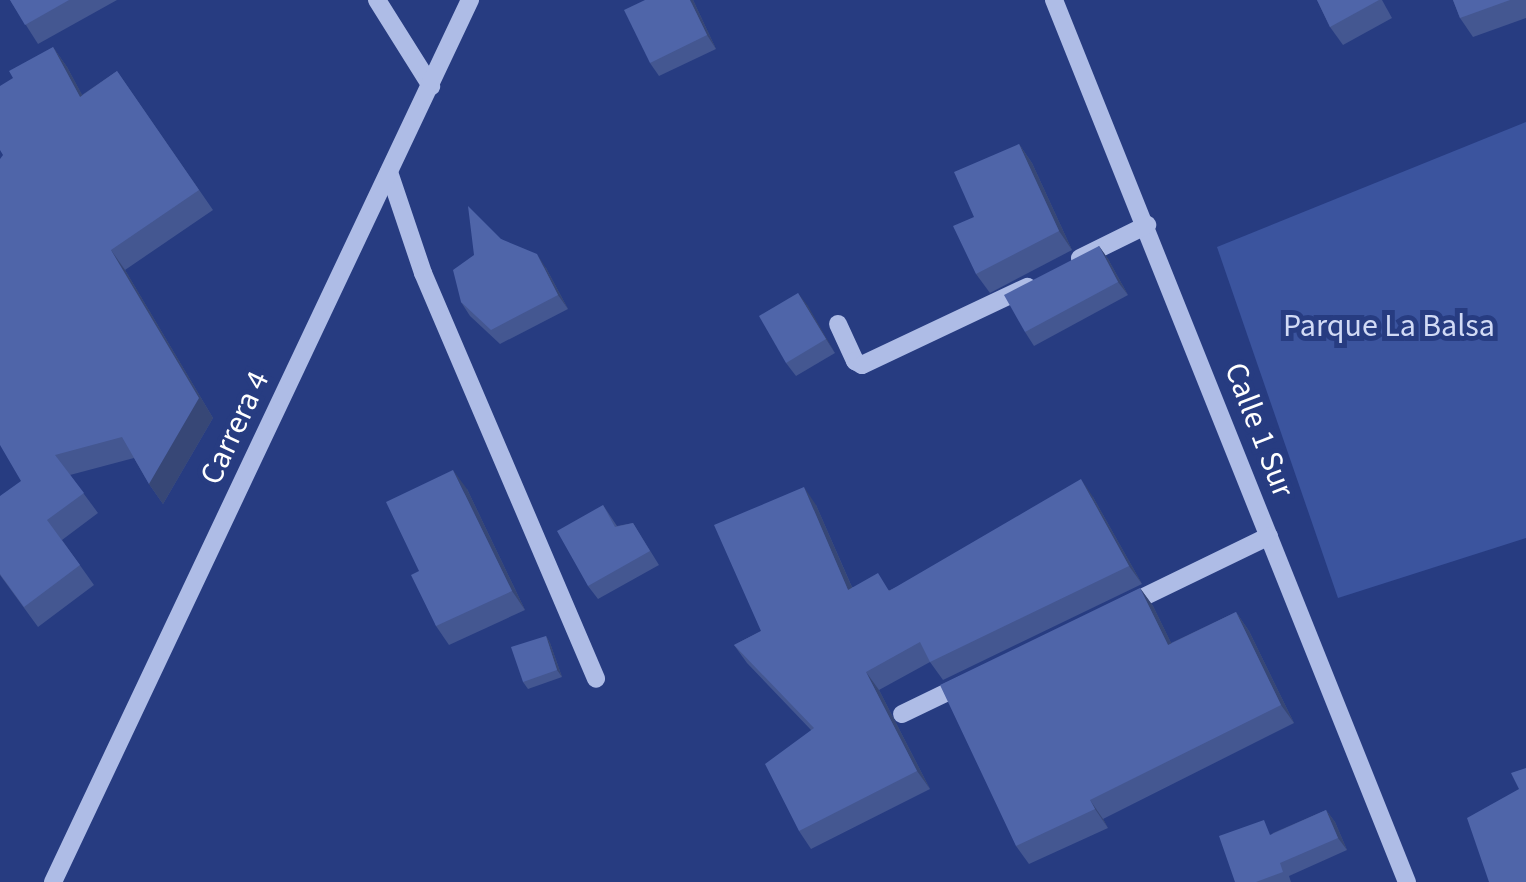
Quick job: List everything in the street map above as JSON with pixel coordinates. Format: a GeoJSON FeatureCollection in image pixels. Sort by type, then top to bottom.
{"type":"FeatureCollection","features":[{"type":"Feature","properties":{"kind":"street"},"geometry":{"type":"LineString","coordinates":[[377,0],[431,86]]}},
{"type":"Feature","properties":{"kind":"street","name":"Carrera 4"},"geometry":{"type":"LineString","coordinates":[[53,882],[470,0]]}},
{"type":"Feature","properties":{"kind":"street","name":"Calle 1 Sur"},"geometry":{"type":"LineString","coordinates":[[1054,0],[1147,224],[1407,882]]}},
{"type":"Feature","properties":{"kind":"street"},"geometry":{"type":"LineString","coordinates":[[389,172],[423,273],[596,679]]}},
{"type":"Feature","properties":{"kind":"street"},"geometry":{"type":"LineString","coordinates":[[838,324],[862,365],[1147,224]]}},
{"type":"Feature","properties":{"kind":"street"},"geometry":{"type":"LineString","coordinates":[[1108,614],[1269,536]]}},
{"type":"Feature","properties":{"kind":"street"},"geometry":{"type":"LineString","coordinates":[[902,714],[988,672]]}},
{"type":"Feature","properties":{"kind":"green space","name":"Parque La Balsa"},"geometry":{"type":"Polygon","coordinates":[[[1526,122],[1526,538],[1338,598],[1217,247],[1526,122]]]}},
{"type":"Feature","properties":{"kind":"building"},"geometry":{"type":"Polygon","coordinates":[[[10,0],[69,0],[25,25],[10,0]]]}},
{"type":"Feature","properties":{"kind":"building"},"geometry":{"type":"Polygon","coordinates":[[[645,0],[690,0],[707,35],[650,63],[624,10],[645,0]]]}},
{"type":"Feature","properties":{"kind":"building"},"geometry":{"type":"Polygon","coordinates":[[[1317,0],[1379,0],[1330,27],[1317,0]]]}},
{"type":"Feature","properties":{"kind":"building"},"geometry":{"type":"Polygon","coordinates":[[[1453,0],[1510,0],[1460,18],[1453,0]]]}},
{"type":"Feature","properties":{"kind":"building"},"geometry":{"type":"Polygon","coordinates":[[[53,47],[80,97],[117,71],[199,190],[111,250],[199,398],[149,484],[122,437],[55,455],[84,493],[47,520],[80,565],[24,607],[0,574],[0,496],[21,481],[0,445],[0,86],[13,78],[9,71],[53,47]]]}},
{"type":"Feature","properties":{"kind":"building"},"geometry":{"type":"Polygon","coordinates":[[[1019,144],[1059,231],[976,274],[953,226],[974,217],[954,172],[1019,144]]]}},
{"type":"Feature","properties":{"kind":"building"},"geometry":{"type":"Polygon","coordinates":[[[468,206],[501,239],[537,254],[558,295],[491,330],[461,302],[453,270],[474,255],[468,206]]]}},
{"type":"Feature","properties":{"kind":"building"},"geometry":{"type":"Polygon","coordinates":[[[1099,246],[1118,282],[1025,332],[1004,295],[1099,246]]]}},
{"type":"Feature","properties":{"kind":"building"},"geometry":{"type":"Polygon","coordinates":[[[798,293],[826,339],[786,363],[759,316],[798,293]]]}},
{"type":"Feature","properties":{"kind":"building"},"geometry":{"type":"Polygon","coordinates":[[[453,470],[512,591],[436,626],[411,575],[419,571],[386,502],[453,470]]]}},
{"type":"Feature","properties":{"kind":"building"},"geometry":{"type":"Polygon","coordinates":[[[1081,479],[1129,566],[930,662],[920,642],[866,672],[917,771],[799,831],[765,764],[814,728],[734,645],[761,631],[714,525],[804,487],[848,590],[878,573],[889,591],[1081,479]]]}},
{"type":"Feature","properties":{"kind":"building"},"geometry":{"type":"Polygon","coordinates":[[[603,505],[615,527],[633,523],[650,551],[588,586],[557,531],[603,505]]]}},
{"type":"Feature","properties":{"kind":"building"},"geometry":{"type":"Polygon","coordinates":[[[1140,588],[1168,645],[1236,612],[1281,705],[1090,800],[1095,809],[1016,846],[940,685],[1140,588]]]}},
{"type":"Feature","properties":{"kind":"building"},"geometry":{"type":"Polygon","coordinates":[[[546,636],[557,670],[523,682],[511,647],[546,636]]]}},
{"type":"Feature","properties":{"kind":"building"},"geometry":{"type":"Polygon","coordinates":[[[1526,768],[1526,882],[1489,882],[1467,818],[1519,789],[1511,773],[1526,768]]]}},
{"type":"Feature","properties":{"kind":"building"},"geometry":{"type":"Polygon","coordinates":[[[1326,810],[1338,838],[1280,863],[1283,872],[1256,882],[1235,882],[1219,836],[1264,820],[1270,835],[1326,810]]]}}]}
